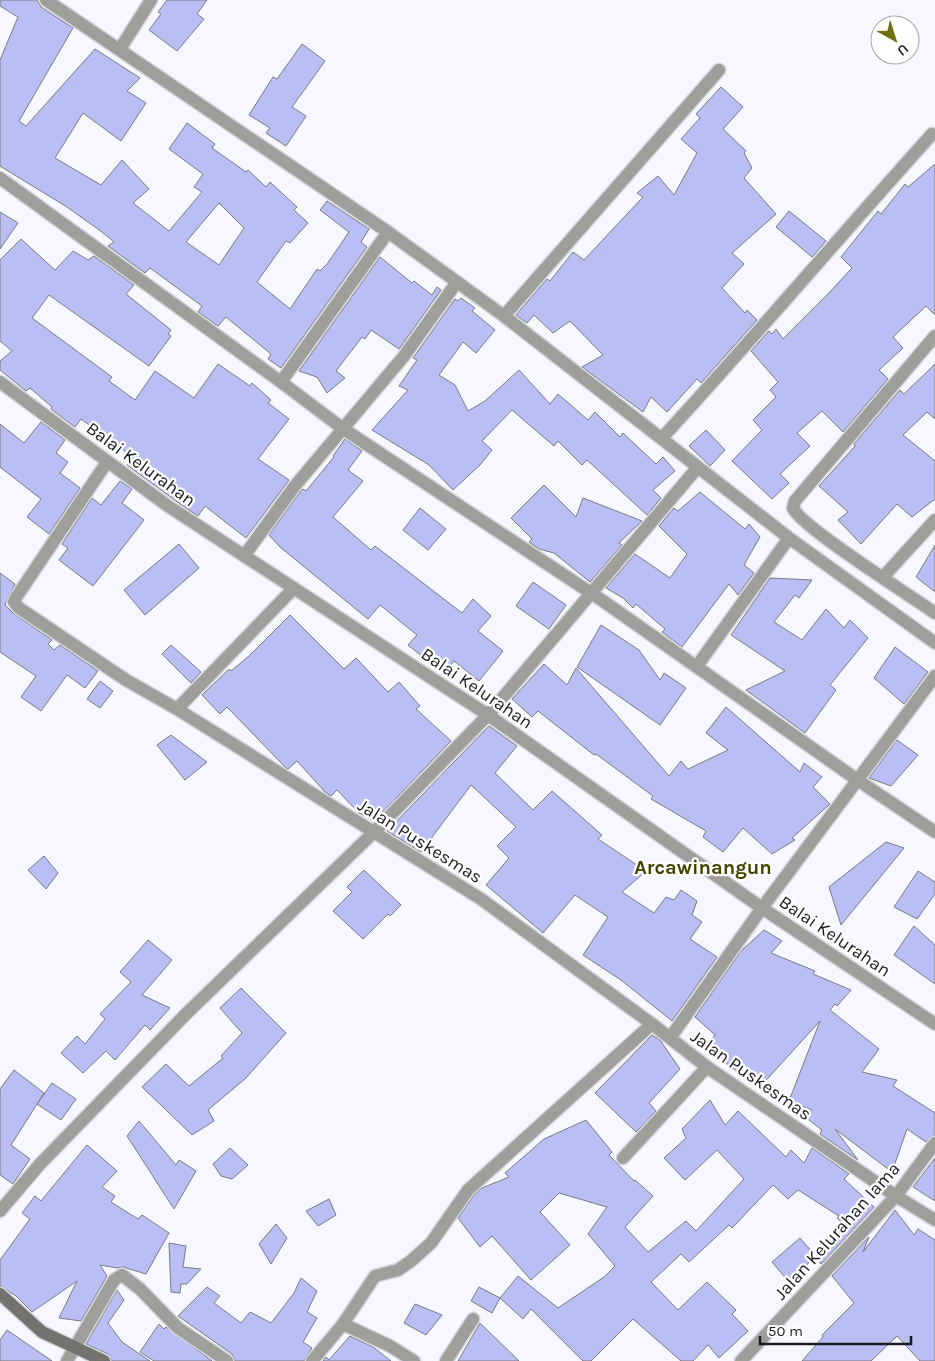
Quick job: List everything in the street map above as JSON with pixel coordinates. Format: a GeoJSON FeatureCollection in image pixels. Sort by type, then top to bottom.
{"type":"FeatureCollection","features":[{"type":"Feature","properties":{"kind":"street"},"geometry":{"type":"LineString","coordinates":[[46,0],[388,232],[504,316],[789,538],[935,643]]}},
{"type":"Feature","properties":{"kind":"street"},"geometry":{"type":"LineString","coordinates":[[120,49],[151,0]]}},
{"type":"Feature","properties":{"kind":"street"},"geometry":{"type":"LineString","coordinates":[[504,316],[719,70]]}},
{"type":"Feature","properties":{"kind":"street"},"geometry":{"type":"LineString","coordinates":[[662,438],[731,363],[832,245],[932,134]]}},
{"type":"Feature","properties":{"kind":"street"},"geometry":{"type":"LineString","coordinates":[[0,178],[342,428],[592,594],[697,666],[856,780],[935,832]]}},
{"type":"Feature","properties":{"kind":"street"},"geometry":{"type":"LineString","coordinates":[[281,382],[388,232]]}},
{"type":"Feature","properties":{"kind":"street"},"geometry":{"type":"LineString","coordinates":[[244,556],[272,516],[342,428],[404,356],[457,282]]}},
{"type":"Feature","properties":{"kind":"street"},"geometry":{"type":"LineString","coordinates":[[935,336],[795,501],[793,508],[801,520],[935,613]]}},
{"type":"Feature","properties":{"kind":"street","name":"Balai Kelurahan"},"geometry":{"type":"LineString","coordinates":[[0,382],[168,506],[488,715],[762,908],[935,1024]]}},
{"type":"Feature","properties":{"kind":"street","name":"Jalan Puskesmas"},"geometry":{"type":"LineString","coordinates":[[107,462],[14,602],[29,615],[126,680],[176,709],[481,899],[652,1024],[707,1067],[896,1196],[935,1220]]}},
{"type":"Feature","properties":{"kind":"street"},"geometry":{"type":"LineString","coordinates":[[0,1211],[40,1164],[186,1014],[373,833],[488,715],[698,467]]}},
{"type":"Feature","properties":{"kind":"street"},"geometry":{"type":"LineString","coordinates":[[883,577],[935,520]]}},
{"type":"Feature","properties":{"kind":"street"},"geometry":{"type":"LineString","coordinates":[[697,666],[789,538]]}},
{"type":"Feature","properties":{"kind":"street"},"geometry":{"type":"LineString","coordinates":[[176,709],[294,588]]}},
{"type":"Feature","properties":{"kind":"street"},"geometry":{"type":"LineString","coordinates":[[670,1038],[762,908],[935,676]]}},
{"type":"Feature","properties":{"kind":"street"},"geometry":{"type":"LineString","coordinates":[[312,1361],[343,1324],[375,1276],[398,1270],[411,1262],[431,1243],[468,1190],[652,1024]]}},
{"type":"Feature","properties":{"kind":"street"},"geometry":{"type":"LineString","coordinates":[[623,1158],[707,1067]]}},
{"type":"Feature","properties":{"kind":"street","name":"Jalan Kelurahan lama"},"geometry":{"type":"LineString","coordinates":[[741,1361],[896,1196],[935,1144]]}},
{"type":"Feature","properties":{"kind":"street"},"geometry":{"type":"LineString","coordinates":[[67,1361],[114,1280],[122,1275],[140,1289],[178,1328],[227,1361]]}},
{"type":"Feature","properties":{"kind":"street"},"geometry":{"type":"LineString","coordinates":[[0,1294],[42,1332],[104,1361]]}},
{"type":"Feature","properties":{"kind":"street"},"geometry":{"type":"LineString","coordinates":[[446,1361],[473,1318]]}},
{"type":"Feature","properties":{"kind":"street"},"geometry":{"type":"LineString","coordinates":[[343,1324],[390,1346],[414,1361]]}},
{"type":"Feature","properties":{"kind":"building"},"geometry":{"type":"Polygon","coordinates":[[[0,0],[37,0],[41,7],[73,28],[19,121],[26,126],[95,49],[140,78],[127,91],[146,103],[121,141],[83,113],[55,158],[101,185],[122,160],[149,189],[133,203],[169,231],[202,192],[194,187],[203,174],[169,149],[187,123],[215,144],[212,148],[246,172],[248,170],[266,187],[270,182],[297,207],[294,210],[308,223],[290,243],[286,241],[257,282],[290,309],[317,269],[320,271],[327,264],[349,232],[320,210],[327,201],[369,229],[361,242],[367,247],[281,368],[268,359],[271,354],[226,317],[218,326],[198,312],[202,306],[150,268],[145,273],[108,246],[114,242],[102,232],[67,207],[0,166],[0,60],[18,17],[0,6],[0,0]],[[219,203],[186,242],[219,265],[244,228],[219,203]]]}},
{"type":"Feature","properties":{"kind":"building"},"geometry":{"type":"Polygon","coordinates":[[[167,0],[207,0],[197,14],[204,19],[177,51],[149,30],[161,14],[158,12],[167,0]]]}},
{"type":"Feature","properties":{"kind":"building"},"geometry":{"type":"Polygon","coordinates":[[[302,44],[325,61],[292,107],[306,116],[286,146],[266,133],[270,128],[249,115],[273,77],[277,79],[302,44]]]}},
{"type":"Feature","properties":{"kind":"building"},"geometry":{"type":"Polygon","coordinates":[[[721,87],[743,107],[723,129],[746,151],[744,153],[752,168],[744,178],[776,214],[732,253],[744,264],[722,288],[745,313],[747,310],[757,320],[701,383],[697,379],[667,412],[651,397],[643,412],[582,367],[603,355],[570,321],[553,333],[534,315],[527,323],[516,315],[547,279],[550,281],[573,252],[584,260],[643,197],[637,193],[658,176],[674,195],[697,153],[681,139],[700,118],[696,114],[721,87]]]}},
{"type":"Feature","properties":{"kind":"building"},"geometry":{"type":"Polygon","coordinates":[[[935,164],[935,315],[926,306],[893,337],[903,348],[879,370],[888,379],[843,432],[822,411],[797,433],[810,446],[780,474],[789,483],[772,499],[732,461],[762,430],[753,420],[776,397],[770,390],[778,382],[751,351],[769,331],[772,334],[776,329],[783,339],[826,296],[852,268],[841,257],[878,211],[881,214],[905,184],[908,187],[935,164]]]}},
{"type":"Feature","properties":{"kind":"building"},"geometry":{"type":"Polygon","coordinates":[[[789,211],[826,241],[812,257],[776,227],[789,211]]]}},
{"type":"Feature","properties":{"kind":"building"},"geometry":{"type":"Polygon","coordinates":[[[0,212],[18,223],[0,249],[0,212]]]}},
{"type":"Feature","properties":{"kind":"building"},"geometry":{"type":"Polygon","coordinates":[[[21,239],[55,270],[73,251],[88,260],[94,256],[134,285],[126,294],[171,330],[168,334],[171,336],[149,366],[49,295],[32,318],[112,377],[109,381],[135,400],[155,371],[194,398],[218,364],[250,386],[252,383],[271,400],[268,403],[289,419],[258,459],[289,480],[246,538],[205,506],[198,516],[180,504],[127,465],[133,457],[81,419],[75,427],[51,409],[52,407],[30,388],[26,391],[0,370],[0,361],[12,351],[0,341],[0,260],[21,239]]]}},
{"type":"Feature","properties":{"kind":"building"},"geometry":{"type":"Polygon","coordinates":[[[380,257],[412,283],[414,281],[432,295],[437,287],[441,290],[399,349],[371,330],[365,339],[362,337],[336,371],[345,378],[327,393],[317,377],[299,371],[380,257]]]}},
{"type":"Feature","properties":{"kind":"building"},"geometry":{"type":"Polygon","coordinates":[[[461,298],[475,308],[472,311],[495,330],[476,353],[463,342],[439,375],[455,385],[468,411],[485,401],[519,370],[550,404],[558,394],[588,420],[595,412],[620,437],[623,433],[656,464],[663,457],[675,471],[653,490],[661,498],[647,515],[587,460],[582,465],[558,441],[554,446],[512,410],[482,441],[492,450],[480,465],[453,490],[429,465],[372,430],[408,390],[399,386],[417,360],[413,358],[455,299],[458,301],[461,298]]]}},
{"type":"Feature","properties":{"kind":"building"},"geometry":{"type":"Polygon","coordinates":[[[935,364],[935,419],[927,412],[903,435],[935,461],[935,499],[912,517],[897,504],[861,544],[838,520],[848,512],[819,486],[855,446],[854,444],[900,390],[904,394],[935,364]]]}},
{"type":"Feature","properties":{"kind":"building"},"geometry":{"type":"Polygon","coordinates":[[[41,422],[65,440],[56,453],[68,462],[60,473],[80,488],[49,534],[27,517],[41,499],[0,467],[0,424],[24,443],[41,422]]]}},
{"type":"Feature","properties":{"kind":"building"},"geometry":{"type":"Polygon","coordinates":[[[706,430],[725,450],[710,466],[689,446],[706,430]]]}},
{"type":"Feature","properties":{"kind":"building"},"geometry":{"type":"Polygon","coordinates":[[[345,439],[362,451],[348,470],[363,481],[333,517],[371,550],[375,546],[462,613],[473,599],[491,616],[478,631],[503,651],[479,681],[454,661],[446,671],[431,660],[429,662],[408,645],[417,635],[380,605],[368,619],[280,547],[269,535],[300,492],[303,489],[306,491],[334,457],[345,439]]]}},
{"type":"Feature","properties":{"kind":"building"},"geometry":{"type":"Polygon","coordinates":[[[120,481],[132,489],[122,503],[144,520],[93,586],[59,560],[68,548],[62,544],[92,498],[101,505],[120,481]]]}},
{"type":"Feature","properties":{"kind":"building"},"geometry":{"type":"Polygon","coordinates":[[[544,485],[576,517],[583,498],[642,521],[619,543],[622,545],[590,582],[554,553],[539,549],[529,542],[532,539],[511,518],[544,485]]]}},
{"type":"Feature","properties":{"kind":"building"},"geometry":{"type":"Polygon","coordinates":[[[700,492],[745,529],[749,524],[760,537],[744,565],[754,573],[738,595],[729,584],[682,647],[662,632],[665,629],[636,604],[633,608],[623,598],[606,588],[635,554],[670,578],[687,554],[659,526],[674,508],[678,511],[700,492]]]}},
{"type":"Feature","properties":{"kind":"building"},"geometry":{"type":"Polygon","coordinates":[[[420,508],[446,529],[428,550],[403,530],[420,508]]]}},
{"type":"Feature","properties":{"kind":"building"},"geometry":{"type":"Polygon","coordinates":[[[179,544],[199,568],[145,615],[124,590],[179,544]]]}},
{"type":"Feature","properties":{"kind":"building"},"geometry":{"type":"Polygon","coordinates":[[[935,545],[935,592],[916,577],[935,545]]]}},
{"type":"Feature","properties":{"kind":"building"},"geometry":{"type":"Polygon","coordinates":[[[0,573],[15,584],[5,605],[13,613],[52,640],[48,644],[54,650],[60,645],[98,671],[85,688],[67,675],[41,711],[21,697],[36,676],[0,652],[0,573]]]}},
{"type":"Feature","properties":{"kind":"building"},"geometry":{"type":"Polygon","coordinates":[[[770,578],[812,580],[799,598],[795,595],[774,622],[802,640],[826,609],[844,628],[850,620],[868,638],[830,685],[836,690],[805,733],[746,690],[785,671],[731,635],[770,578]]]}},
{"type":"Feature","properties":{"kind":"building"},"geometry":{"type":"Polygon","coordinates":[[[533,582],[566,605],[549,629],[516,606],[533,582]]]}},
{"type":"Feature","properties":{"kind":"building"},"geometry":{"type":"Polygon","coordinates":[[[290,615],[344,669],[356,658],[388,692],[399,682],[420,706],[416,709],[451,741],[374,821],[359,813],[337,790],[331,796],[325,792],[297,761],[288,769],[286,768],[227,707],[220,714],[202,695],[229,669],[231,671],[249,656],[290,615]]]}},
{"type":"Feature","properties":{"kind":"building"},"geometry":{"type":"Polygon","coordinates":[[[601,625],[639,650],[660,680],[664,673],[686,688],[660,725],[577,667],[601,625]]]}},
{"type":"Feature","properties":{"kind":"building"},"geometry":{"type":"Polygon","coordinates":[[[171,645],[201,672],[191,683],[162,654],[171,645]]]}},
{"type":"Feature","properties":{"kind":"building"},"geometry":{"type":"Polygon","coordinates":[[[895,647],[928,672],[904,704],[874,678],[895,647]]]}},
{"type":"Feature","properties":{"kind":"building"},"geometry":{"type":"Polygon","coordinates":[[[544,664],[567,685],[576,668],[669,776],[681,761],[688,769],[728,750],[706,733],[726,707],[800,772],[804,763],[822,777],[813,787],[830,804],[792,838],[795,840],[772,854],[743,828],[723,852],[703,837],[706,831],[651,799],[653,796],[596,754],[594,755],[538,711],[532,717],[512,699],[544,664]]]}},
{"type":"Feature","properties":{"kind":"building"},"geometry":{"type":"Polygon","coordinates":[[[100,681],[113,691],[100,708],[87,699],[100,681]]]}},
{"type":"Feature","properties":{"kind":"building"},"geometry":{"type":"Polygon","coordinates":[[[489,726],[517,746],[495,773],[533,810],[552,791],[602,835],[598,839],[646,871],[622,892],[654,913],[666,897],[674,900],[681,890],[697,901],[692,915],[702,922],[690,939],[717,957],[672,1021],[621,980],[583,955],[608,917],[575,895],[543,933],[486,885],[509,858],[497,846],[516,827],[471,785],[421,852],[387,831],[489,726]]]}},
{"type":"Feature","properties":{"kind":"building"},"geometry":{"type":"Polygon","coordinates":[[[171,735],[207,762],[185,780],[157,745],[171,735]]]}},
{"type":"Feature","properties":{"kind":"building"},"geometry":{"type":"Polygon","coordinates":[[[897,740],[918,755],[891,786],[869,778],[897,740]]]}},
{"type":"Feature","properties":{"kind":"building"},"geometry":{"type":"Polygon","coordinates":[[[886,842],[904,848],[841,925],[829,887],[886,842]]]}},
{"type":"Feature","properties":{"kind":"building"},"geometry":{"type":"Polygon","coordinates":[[[44,856],[58,873],[46,889],[28,870],[44,856]]]}},
{"type":"Feature","properties":{"kind":"building"},"geometry":{"type":"Polygon","coordinates":[[[364,870],[401,905],[390,916],[388,914],[363,939],[333,911],[352,892],[347,887],[364,870]]]}},
{"type":"Feature","properties":{"kind":"building"},"geometry":{"type":"Polygon","coordinates":[[[918,871],[935,882],[935,894],[917,919],[894,907],[918,871]]]}},
{"type":"Feature","properties":{"kind":"building"},"geometry":{"type":"Polygon","coordinates":[[[914,926],[935,945],[935,984],[894,955],[914,926]]]}},
{"type":"Feature","properties":{"kind":"building"},"geometry":{"type":"Polygon","coordinates":[[[764,930],[782,941],[771,953],[815,971],[813,974],[851,990],[837,1006],[835,1004],[830,1010],[879,1049],[862,1072],[897,1080],[893,1086],[935,1113],[935,1135],[926,1142],[907,1129],[892,1172],[835,1129],[858,1160],[820,1134],[822,1130],[805,1117],[812,1110],[789,1101],[820,1021],[759,1088],[705,1047],[715,1035],[695,1017],[741,951],[764,930]]]}},
{"type":"Feature","properties":{"kind":"building"},"geometry":{"type":"Polygon","coordinates":[[[148,940],[172,960],[142,995],[170,1008],[150,1030],[145,1025],[115,1060],[106,1051],[83,1073],[61,1053],[77,1036],[85,1044],[105,1019],[100,1014],[131,982],[120,972],[148,940]]]}},
{"type":"Feature","properties":{"kind":"building"},"geometry":{"type":"Polygon","coordinates":[[[241,988],[286,1033],[246,1078],[208,1110],[214,1121],[192,1135],[142,1087],[166,1064],[189,1086],[223,1058],[221,1056],[242,1033],[220,1008],[241,988]]]}},
{"type":"Feature","properties":{"kind":"building"},"geometry":{"type":"Polygon","coordinates":[[[652,1035],[660,1040],[680,1069],[649,1103],[656,1111],[636,1132],[595,1093],[652,1035]]]}},
{"type":"Feature","properties":{"kind":"building"},"geometry":{"type":"Polygon","coordinates":[[[14,1070],[44,1093],[11,1145],[30,1159],[13,1184],[0,1175],[0,1089],[14,1070]]]}},
{"type":"Feature","properties":{"kind":"building"},"geometry":{"type":"Polygon","coordinates":[[[52,1083],[76,1099],[61,1120],[37,1104],[52,1083]]]}},
{"type":"Feature","properties":{"kind":"building"},"geometry":{"type":"Polygon","coordinates":[[[710,1100],[725,1125],[738,1111],[786,1157],[791,1150],[804,1163],[812,1148],[849,1174],[844,1179],[874,1207],[821,1264],[816,1257],[844,1224],[837,1218],[839,1216],[798,1190],[788,1199],[773,1185],[732,1228],[729,1225],[689,1262],[681,1254],[651,1282],[678,1310],[707,1282],[736,1310],[732,1314],[748,1331],[719,1358],[708,1345],[693,1361],[681,1361],[633,1319],[591,1361],[583,1361],[531,1309],[523,1319],[500,1298],[518,1276],[558,1308],[604,1277],[615,1266],[588,1234],[607,1207],[559,1193],[540,1212],[570,1245],[531,1280],[492,1236],[480,1247],[458,1218],[474,1195],[482,1188],[509,1177],[505,1173],[544,1139],[586,1120],[612,1152],[609,1155],[634,1181],[653,1196],[625,1227],[648,1252],[686,1221],[696,1231],[744,1179],[717,1150],[685,1180],[664,1158],[686,1138],[682,1129],[710,1100]]]}},
{"type":"Feature","properties":{"kind":"building"},"geometry":{"type":"Polygon","coordinates":[[[139,1121],[176,1165],[179,1160],[196,1171],[174,1209],[127,1136],[139,1121]]]}},
{"type":"Feature","properties":{"kind":"building"},"geometry":{"type":"Polygon","coordinates":[[[87,1145],[117,1171],[102,1187],[115,1196],[111,1202],[138,1219],[142,1215],[169,1233],[146,1274],[123,1267],[117,1268],[100,1265],[107,1276],[81,1321],[59,1318],[77,1281],[32,1312],[16,1296],[0,1286],[0,1260],[30,1219],[22,1213],[35,1196],[41,1201],[87,1145]]]}},
{"type":"Feature","properties":{"kind":"building"},"geometry":{"type":"Polygon","coordinates":[[[230,1148],[248,1165],[232,1179],[221,1176],[213,1164],[230,1148]]]}},
{"type":"Feature","properties":{"kind":"building"},"geometry":{"type":"Polygon","coordinates":[[[935,1158],[935,1201],[913,1187],[935,1158]]]}},
{"type":"Feature","properties":{"kind":"building"},"geometry":{"type":"Polygon","coordinates":[[[329,1199],[336,1215],[318,1226],[306,1211],[329,1199]]]}},
{"type":"Feature","properties":{"kind":"building"},"geometry":{"type":"Polygon","coordinates":[[[895,1210],[914,1235],[918,1229],[935,1240],[935,1361],[920,1361],[897,1336],[871,1361],[802,1361],[823,1337],[822,1335],[854,1303],[832,1276],[869,1237],[863,1252],[895,1210]]]}},
{"type":"Feature","properties":{"kind":"building"},"geometry":{"type":"Polygon","coordinates":[[[276,1224],[287,1238],[271,1264],[259,1244],[276,1224]]]}},
{"type":"Feature","properties":{"kind":"building"},"geometry":{"type":"Polygon","coordinates":[[[800,1238],[814,1254],[793,1287],[772,1262],[800,1238]]]}},
{"type":"Feature","properties":{"kind":"building"},"geometry":{"type":"Polygon","coordinates":[[[169,1243],[186,1246],[183,1267],[201,1269],[187,1284],[181,1284],[180,1293],[171,1292],[169,1243]]]}},
{"type":"Feature","properties":{"kind":"building"},"geometry":{"type":"Polygon","coordinates":[[[301,1278],[317,1291],[307,1312],[317,1318],[303,1342],[312,1348],[304,1361],[235,1361],[232,1354],[178,1316],[207,1287],[220,1296],[214,1303],[241,1323],[250,1312],[271,1323],[294,1293],[301,1278]]]}},
{"type":"Feature","properties":{"kind":"building"},"geometry":{"type":"Polygon","coordinates":[[[479,1287],[500,1298],[492,1313],[471,1301],[479,1287]]]}},
{"type":"Feature","properties":{"kind":"building"},"geometry":{"type":"Polygon","coordinates":[[[117,1290],[124,1300],[108,1323],[122,1342],[150,1361],[112,1361],[108,1354],[86,1344],[117,1290]]]}},
{"type":"Feature","properties":{"kind":"building"},"geometry":{"type":"Polygon","coordinates":[[[415,1304],[442,1315],[426,1335],[404,1323],[415,1304]]]}},
{"type":"Feature","properties":{"kind":"building"},"geometry":{"type":"Polygon","coordinates":[[[480,1323],[519,1361],[458,1361],[480,1323]]]}},
{"type":"Feature","properties":{"kind":"building"},"geometry":{"type":"Polygon","coordinates":[[[159,1324],[164,1329],[166,1327],[212,1361],[154,1361],[140,1352],[159,1324]]]}},
{"type":"Feature","properties":{"kind":"building"},"geometry":{"type":"Polygon","coordinates":[[[7,1330],[52,1361],[0,1361],[0,1340],[7,1330]]]}},
{"type":"Feature","properties":{"kind":"building"},"geometry":{"type":"Polygon","coordinates":[[[350,1336],[373,1347],[391,1361],[323,1361],[326,1357],[329,1360],[350,1336]]]}},
{"type":"Feature","properties":{"kind":"district","name":"Arcawinangun"},"geometry":{"type":"Point","coordinates":[703,867]}}]}
